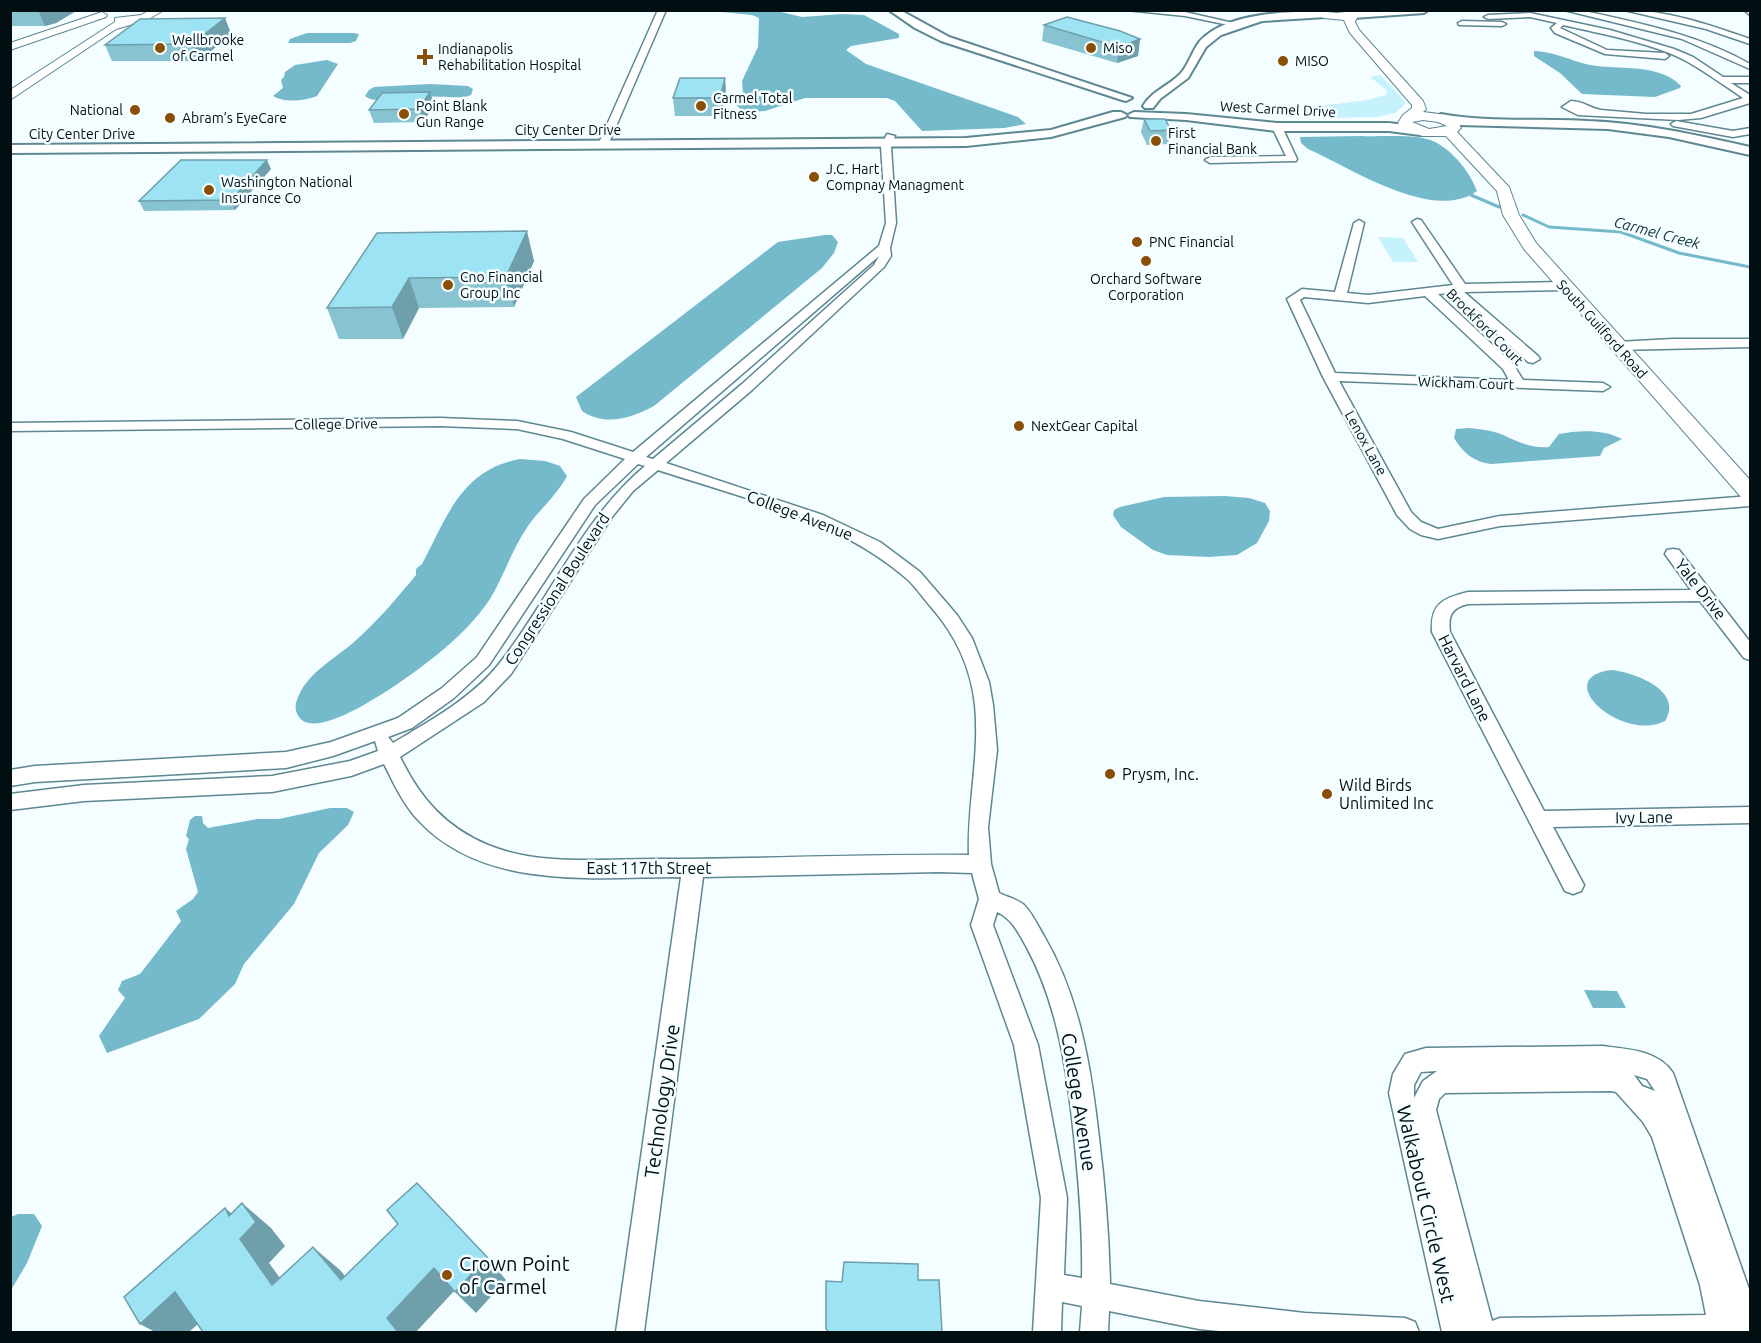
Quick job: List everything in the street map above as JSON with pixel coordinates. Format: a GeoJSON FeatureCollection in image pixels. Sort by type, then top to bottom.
{"type":"FeatureCollection","features":[{"type":"Feature","properties":{"kind":"main road"},"geometry":{"type":"LineString","coordinates":[[10,96],[112,27],[159,10]]}},
{"type":"Feature","properties":{"kind":"main road"},"geometry":{"type":"LineString","coordinates":[[1322,14],[1353,14],[1349,22],[1354,31],[1407,89],[1419,106],[1411,117],[1405,120],[1406,124],[1421,131],[1455,130]]}},
{"type":"Feature","properties":{"kind":"main road"},"geometry":{"type":"LineString","coordinates":[[1322,14],[1354,31]]}},
{"type":"Feature","properties":{"kind":"main road"},"geometry":{"type":"LineString","coordinates":[[13,47],[106,16],[135,19]]}},
{"type":"Feature","properties":{"kind":"main road"},"geometry":{"type":"LineString","coordinates":[[10,87],[62,47],[106,25],[106,16]]}},
{"type":"Feature","properties":{"kind":"main road"},"geometry":{"type":"LineString","coordinates":[[13,47],[62,47]]}},
{"type":"Feature","properties":{"kind":"main road"},"geometry":{"type":"LineString","coordinates":[[1407,89],[1424,101],[1440,118]]}},
{"type":"Feature","properties":{"kind":"main road"},"geometry":{"type":"LineString","coordinates":[[1411,117],[1440,118]]}},
{"type":"Feature","properties":{"kind":"main road","name":"South Guilford Road"},"geometry":{"type":"LineString","coordinates":[[1440,118],[1453,124],[1454,140],[1499,182],[1508,197],[1511,214],[1520,233],[1617,346],[1750,493]]}},
{"type":"Feature","properties":{"kind":"main road","name":"South Guilford Road"},"geometry":{"type":"LineString","coordinates":[[1421,131],[1467,151]]}},
{"type":"Feature","properties":{"kind":"street"},"geometry":{"type":"LineString","coordinates":[[604,142],[662,10]]}},
{"type":"Feature","properties":{"kind":"street"},"geometry":{"type":"LineString","coordinates":[[893,10],[928,32],[983,52],[1134,97],[1175,68]]}},
{"type":"Feature","properties":{"kind":"street"},"geometry":{"type":"LineString","coordinates":[[1129,10],[1185,14],[1232,23],[1292,14],[1322,14]]}},
{"type":"Feature","properties":{"kind":"street"},"geometry":{"type":"LineString","coordinates":[[1191,40],[1208,29],[1287,10]]}},
{"type":"Feature","properties":{"kind":"street"},"geometry":{"type":"LineString","coordinates":[[1353,14],[1424,10]]}},
{"type":"Feature","properties":{"kind":"street"},"geometry":{"type":"LineString","coordinates":[[1506,10],[1632,39],[1684,56],[1750,99]]}},
{"type":"Feature","properties":{"kind":"street"},"geometry":{"type":"LineString","coordinates":[[1567,10],[1676,34],[1711,45],[1750,67]]}},
{"type":"Feature","properties":{"kind":"street"},"geometry":{"type":"LineString","coordinates":[[1627,10],[1698,25],[1750,42]]}},
{"type":"Feature","properties":{"kind":"street"},"geometry":{"type":"LineString","coordinates":[[1747,10],[1750,13]]}},
{"type":"Feature","properties":{"kind":"street"},"geometry":{"type":"LineString","coordinates":[[1462,23],[1481,18],[1530,15]]}},
{"type":"Feature","properties":{"kind":"street"},"geometry":{"type":"LineString","coordinates":[[1676,34],[1708,21],[1708,17]]}},
{"type":"Feature","properties":{"kind":"street"},"geometry":{"type":"LineString","coordinates":[[1481,18],[1519,25]]}},
{"type":"Feature","properties":{"kind":"street"},"geometry":{"type":"LineString","coordinates":[[983,52],[1004,62],[1096,92],[1103,98],[1102,104],[1108,112],[1128,115],[1147,112],[1157,94],[1186,74],[1205,42],[1232,23]]}},
{"type":"Feature","properties":{"kind":"street"},"geometry":{"type":"LineString","coordinates":[[1554,28],[1564,23]]}},
{"type":"Feature","properties":{"kind":"street"},"geometry":{"type":"LineString","coordinates":[[1530,25],[1554,28],[1597,50],[1684,56]]}},
{"type":"Feature","properties":{"kind":"street"},"geometry":{"type":"LineString","coordinates":[[1737,37],[1750,36]]}},
{"type":"Feature","properties":{"kind":"street"},"geometry":{"type":"LineString","coordinates":[[1662,56],[1679,65]]}},
{"type":"Feature","properties":{"kind":"street"},"geometry":{"type":"LineString","coordinates":[[1719,78],[1750,78]]}},
{"type":"Feature","properties":{"kind":"street","name":"City Center Drive"},"geometry":{"type":"LineString","coordinates":[[889,139],[1030,130],[1078,120],[1109,99],[1134,97]]}},
{"type":"Feature","properties":{"kind":"street","name":"West Carmel Drive"},"geometry":{"type":"LineString","coordinates":[[1134,97],[1149,106],[1170,112],[1294,124],[1384,122],[1411,117]]}},
{"type":"Feature","properties":{"kind":"street"},"geometry":{"type":"LineString","coordinates":[[1694,116],[1750,99]]}},
{"type":"Feature","properties":{"kind":"street"},"geometry":{"type":"LineString","coordinates":[[1592,111],[1694,116],[1750,131]]}},
{"type":"Feature","properties":{"kind":"street","name":"City Center Drive"},"geometry":{"type":"LineString","coordinates":[[10,149],[1018,138],[1063,131],[1105,116],[1128,115]]}},
{"type":"Feature","properties":{"kind":"street","name":"West Carmel Drive"},"geometry":{"type":"LineString","coordinates":[[1128,115],[1186,117],[1277,127],[1386,127],[1421,131]]}},
{"type":"Feature","properties":{"kind":"street"},"geometry":{"type":"LineString","coordinates":[[1637,115],[1733,134],[1750,131]]}},
{"type":"Feature","properties":{"kind":"street"},"geometry":{"type":"LineString","coordinates":[[1440,118],[1471,123],[1597,125],[1698,139],[1750,151]]}},
{"type":"Feature","properties":{"kind":"street"},"geometry":{"type":"LineString","coordinates":[[1210,160],[1292,159],[1277,127]]}},
{"type":"Feature","properties":{"kind":"street"},"geometry":{"type":"LineString","coordinates":[[1455,130],[1566,127],[1647,132]]}},
{"type":"Feature","properties":{"kind":"street","name":"Congressional Boulevard"},"geometry":{"type":"LineString","coordinates":[[10,802],[84,793],[272,784],[351,768],[390,754],[447,719],[477,697],[505,669],[606,514],[628,488],[747,387],[879,267],[885,256],[884,248],[891,223],[886,147],[889,139]]}},
{"type":"Feature","properties":{"kind":"street","name":"City Center Drive"},"geometry":{"type":"LineString","coordinates":[[10,143],[604,142]]}},
{"type":"Feature","properties":{"kind":"street","name":"Brockford Court"},"geometry":{"type":"LineString","coordinates":[[1417,222],[1458,289],[1533,359]]}},
{"type":"Feature","properties":{"kind":"street"},"geometry":{"type":"LineString","coordinates":[[1340,296],[1359,223]]}},
{"type":"Feature","properties":{"kind":"street","name":"Congressional Boulevard"},"geometry":{"type":"LineString","coordinates":[[10,778],[36,774],[286,760],[333,749],[405,723],[448,693],[483,661],[589,502],[635,457],[725,380],[738,372],[874,254],[884,248]]}},
{"type":"Feature","properties":{"kind":"street","name":"Lenox Lane"},"geometry":{"type":"LineString","coordinates":[[1564,286],[1458,289],[1368,299],[1302,293],[1293,299],[1329,377],[1405,515],[1414,525],[1427,532],[1455,534],[1484,523],[1500,521],[1750,501]]}},
{"type":"Feature","properties":{"kind":"street","name":"Brockford Court"},"geometry":{"type":"LineString","coordinates":[[1428,292],[1508,367],[1519,385]]}},
{"type":"Feature","properties":{"kind":"street"},"geometry":{"type":"LineString","coordinates":[[1617,346],[1750,343]]}},
{"type":"Feature","properties":{"kind":"street","name":"Wickham Court"},"geometry":{"type":"LineString","coordinates":[[1329,377],[1603,387]]}},
{"type":"Feature","properties":{"kind":"street","name":"College Drive"},"geometry":{"type":"LineString","coordinates":[[10,427],[497,423],[566,435],[656,464]]}},
{"type":"Feature","properties":{"kind":"street","name":"College Avenue"},"geometry":{"type":"LineString","coordinates":[[656,464],[817,518],[849,532],[898,563],[932,594],[963,638],[980,682],[987,750],[978,827],[980,864],[990,899],[982,925],[1026,1045],[1054,1198],[1047,1332]]}},
{"type":"Feature","properties":{"kind":"street","name":"Yale Drive"},"geometry":{"type":"LineString","coordinates":[[1673,554],[1750,654]]}},
{"type":"Feature","properties":{"kind":"street","name":"Harvard Lane"},"geometry":{"type":"LineString","coordinates":[[1573,885],[1441,632],[1439,620],[1442,611],[1451,601],[1468,597],[1705,595]]}},
{"type":"Feature","properties":{"kind":"street","name":"East 117th Street"},"geometry":{"type":"LineString","coordinates":[[379,734],[406,790],[436,825],[460,841],[510,861],[563,868],[693,869],[980,864]]}},
{"type":"Feature","properties":{"kind":"street","name":"Ivy Lane"},"geometry":{"type":"LineString","coordinates":[[1538,819],[1750,815]]}},
{"type":"Feature","properties":{"kind":"street","name":"Technology Drive"},"geometry":{"type":"LineString","coordinates":[[630,1332],[693,869]]}},
{"type":"Feature","properties":{"kind":"street","name":"College Avenue"},"geometry":{"type":"LineString","coordinates":[[990,899],[1016,911],[1038,946],[1062,1000],[1077,1063],[1095,1218],[1094,1332]]}},
{"type":"Feature","properties":{"kind":"street","name":"Walkabout Circle West"},"geometry":{"type":"LineString","coordinates":[[1456,1332],[1401,1093],[1405,1076],[1414,1062],[1602,1058],[1632,1080]]}},
{"type":"Feature","properties":{"kind":"street"},"geometry":{"type":"LineString","coordinates":[[1632,1080],[1657,1071],[1666,1083],[1667,1095],[1697,1172],[1740,1331]]}},
{"type":"Feature","properties":{"kind":"street"},"geometry":{"type":"LineString","coordinates":[[1632,1080],[1645,1101],[1660,1103],[1667,1095]]}},
{"type":"Feature","properties":{"kind":"street"},"geometry":{"type":"LineString","coordinates":[[1632,1080],[1663,1131],[1714,1286],[1740,1331]]}},
{"type":"Feature","properties":{"kind":"street","name":"Walkabout Circle West"},"geometry":{"type":"LineString","coordinates":[[1480,1332],[1424,1110],[1433,1085],[1443,1081],[1632,1080]]}},
{"type":"Feature","properties":{"kind":"street"},"geometry":{"type":"LineString","coordinates":[[1050,1286],[1169,1310],[1263,1323],[1305,1328],[1405,1332]]}},
{"type":"Feature","properties":{"kind":"street"},"geometry":{"type":"LineString","coordinates":[[1500,1332],[1740,1331]]}},
{"type":"Feature","properties":{"kind":"shaded area"},"geometry":{"type":"Polygon","coordinates":[[[712,11],[777,11],[802,17],[864,15],[899,34],[899,38],[851,46],[846,50],[866,64],[1018,117],[1026,124],[1004,128],[922,131],[895,101],[887,98],[805,98],[765,111],[745,113],[736,105],[743,94],[742,81],[758,47],[759,18],[752,15],[712,11]]]}},
{"type":"Feature","properties":{"kind":"shaded area"},"geometry":{"type":"Polygon","coordinates":[[[307,33],[359,34],[356,41],[350,43],[288,43],[290,39],[307,33]]]}},
{"type":"Feature","properties":{"kind":"shaded area"},"geometry":{"type":"Polygon","coordinates":[[[1534,51],[1590,65],[1650,71],[1662,74],[1681,86],[1655,97],[1582,94],[1560,73],[1534,56],[1534,51]]]}},
{"type":"Feature","properties":{"kind":"shaded area"},"geometry":{"type":"Polygon","coordinates":[[[327,60],[338,64],[317,96],[307,99],[283,100],[273,96],[283,88],[281,80],[285,72],[295,65],[327,60]]]}},
{"type":"Feature","properties":{"kind":"shaded area"},"geometry":{"type":"Polygon","coordinates":[[[1380,75],[1406,103],[1395,113],[1377,117],[1324,118],[1320,111],[1323,106],[1386,95],[1387,90],[1370,77],[1380,75]]]}},
{"type":"Feature","properties":{"kind":"shaded area"},"geometry":{"type":"Polygon","coordinates":[[[430,84],[468,86],[473,89],[471,95],[460,97],[411,96],[375,100],[365,96],[374,87],[430,84]]]}},
{"type":"Feature","properties":{"kind":"shaded area"},"geometry":{"type":"Polygon","coordinates":[[[1410,136],[1435,142],[1460,163],[1477,191],[1459,199],[1438,201],[1416,197],[1369,179],[1308,149],[1301,143],[1300,137],[1410,136]]]}},
{"type":"Feature","properties":{"kind":"shaded area"},"geometry":{"type":"Polygon","coordinates":[[[832,235],[838,242],[834,253],[822,268],[654,406],[627,417],[609,420],[591,416],[582,411],[576,397],[778,242],[832,235]]]}},
{"type":"Feature","properties":{"kind":"shaded area"},"geometry":{"type":"Polygon","coordinates":[[[1378,237],[1403,238],[1418,262],[1393,262],[1378,237]]]}},
{"type":"Feature","properties":{"kind":"shaded area"},"geometry":{"type":"Polygon","coordinates":[[[1469,428],[1494,432],[1535,447],[1549,447],[1559,434],[1574,432],[1607,433],[1622,439],[1604,448],[1600,456],[1491,464],[1470,456],[1454,438],[1456,429],[1469,428]]]}},
{"type":"Feature","properties":{"kind":"shaded area"},"geometry":{"type":"Polygon","coordinates":[[[520,459],[545,461],[560,466],[567,476],[522,535],[495,590],[478,615],[443,650],[378,697],[330,721],[311,723],[299,717],[296,704],[303,687],[316,672],[371,626],[416,575],[416,569],[422,564],[458,498],[483,473],[520,459]]]}},
{"type":"Feature","properties":{"kind":"shaded area"},"geometry":{"type":"Polygon","coordinates":[[[1164,497],[1249,498],[1265,503],[1270,511],[1269,521],[1257,543],[1237,555],[1209,557],[1167,555],[1153,550],[1121,527],[1113,515],[1114,510],[1120,507],[1164,497]]]}},
{"type":"Feature","properties":{"kind":"shaded area"},"geometry":{"type":"Polygon","coordinates":[[[1611,670],[1643,679],[1662,692],[1668,700],[1669,710],[1665,721],[1648,725],[1630,723],[1613,717],[1599,707],[1590,695],[1587,684],[1594,675],[1611,670]]]}},
{"type":"Feature","properties":{"kind":"shaded area"},"geometry":{"type":"Polygon","coordinates":[[[330,808],[347,808],[354,812],[348,825],[319,853],[294,904],[244,964],[235,984],[199,1019],[107,1053],[99,1036],[125,998],[118,990],[122,981],[140,974],[181,921],[176,911],[193,899],[198,892],[186,849],[190,820],[195,816],[202,816],[203,823],[208,828],[257,819],[279,819],[330,808]]]}},
{"type":"Feature","properties":{"kind":"shaded area"},"geometry":{"type":"Polygon","coordinates":[[[1584,990],[1617,991],[1626,1008],[1593,1008],[1584,990]]]}},
{"type":"Feature","properties":{"kind":"shaded area"},"geometry":{"type":"Polygon","coordinates":[[[18,1214],[34,1214],[42,1226],[27,1263],[11,1290],[11,1217],[18,1214]]]}},
{"type":"Feature","properties":{"kind":"building"},"geometry":{"type":"Polygon","coordinates":[[[1067,17],[1120,31],[1140,39],[1119,47],[1044,25],[1067,17]]]}},
{"type":"Feature","properties":{"kind":"building"},"geometry":{"type":"Polygon","coordinates":[[[225,18],[192,44],[105,45],[140,19],[225,18]]]}},
{"type":"Feature","properties":{"kind":"building"},"geometry":{"type":"Polygon","coordinates":[[[680,78],[725,78],[720,98],[673,98],[680,78]]]}},
{"type":"Feature","properties":{"kind":"building"},"geometry":{"type":"Polygon","coordinates":[[[430,92],[419,109],[369,110],[382,93],[430,92]]]}},
{"type":"Feature","properties":{"kind":"building"},"geometry":{"type":"Polygon","coordinates":[[[1144,119],[1165,119],[1171,130],[1150,131],[1144,119]]]}},
{"type":"Feature","properties":{"kind":"building","name":"Washington National Insurance Co"},"geometry":{"type":"Polygon","coordinates":[[[181,160],[267,160],[231,200],[139,201],[181,160]]]}},
{"type":"Feature","properties":{"kind":"building"},"geometry":{"type":"Polygon","coordinates":[[[527,231],[506,277],[409,278],[392,307],[327,308],[377,233],[527,231]]]}},
{"type":"Feature","properties":{"kind":"building"},"geometry":{"type":"Polygon","coordinates":[[[417,1183],[487,1257],[455,1292],[434,1268],[387,1318],[398,1332],[203,1332],[175,1292],[140,1324],[124,1297],[225,1208],[229,1216],[242,1203],[256,1222],[240,1239],[272,1285],[313,1247],[341,1280],[398,1224],[387,1210],[417,1183]]]}},
{"type":"Feature","properties":{"kind":"building"},"geometry":{"type":"Polygon","coordinates":[[[844,1262],[918,1264],[918,1280],[939,1280],[942,1332],[829,1332],[826,1329],[826,1281],[842,1282],[844,1262]]]}},
{"type":"Feature","properties":{"kind":"waterway","name":"Carmel Creek"},"geometry":{"type":"LineString","coordinates":[[1471,195],[1499,207]]}},
{"type":"Feature","properties":{"kind":"waterway","name":"Carmel Creek"},"geometry":{"type":"LineString","coordinates":[[1523,215],[1549,227],[1621,232],[1679,253],[1750,267]]}},
{"type":"Feature","properties":{"kind":"place","name":"Wellbrooke of Carmel"},"geometry":{"type":"Point","coordinates":[160,48]}},
{"type":"Feature","properties":{"kind":"place","name":"Miso"},"geometry":{"type":"Point","coordinates":[1091,48]}},
{"type":"Feature","properties":{"kind":"place","name":"Indianapolis Rehabilitation Hospital"},"geometry":{"type":"Point","coordinates":[425,57]}},
{"type":"Feature","properties":{"kind":"place","name":"MISO"},"geometry":{"type":"Point","coordinates":[1283,61]}},
{"type":"Feature","properties":{"kind":"place","name":"Carmel Total Fitness"},"geometry":{"type":"Point","coordinates":[701,106]}},
{"type":"Feature","properties":{"kind":"place","name":"National"},"geometry":{"type":"Point","coordinates":[135,110]}},
{"type":"Feature","properties":{"kind":"place","name":"Point Blank Gun Range"},"geometry":{"type":"Point","coordinates":[404,114]}},
{"type":"Feature","properties":{"kind":"place","name":"Abram’s EyeCare"},"geometry":{"type":"Point","coordinates":[170,118]}},
{"type":"Feature","properties":{"kind":"place","name":"First Financial Bank"},"geometry":{"type":"Point","coordinates":[1156,141]}},
{"type":"Feature","properties":{"kind":"place","name":"J.C. Hart Compnay Managment"},"geometry":{"type":"Point","coordinates":[814,177]}},
{"type":"Feature","properties":{"kind":"place","name":"Washington National Insurance Co"},"geometry":{"type":"Point","coordinates":[209,190]}},
{"type":"Feature","properties":{"kind":"place","name":"PNC Financial"},"geometry":{"type":"Point","coordinates":[1137,242]}},
{"type":"Feature","properties":{"kind":"place","name":"Orchard Software Corporation"},"geometry":{"type":"Point","coordinates":[1146,261]}},
{"type":"Feature","properties":{"kind":"place","name":"Cno Financial Group Inc"},"geometry":{"type":"Point","coordinates":[448,285]}},
{"type":"Feature","properties":{"kind":"place","name":"NextGear Capital"},"geometry":{"type":"Point","coordinates":[1019,426]}},
{"type":"Feature","properties":{"kind":"place","name":"Prysm, Inc."},"geometry":{"type":"Point","coordinates":[1110,774]}},
{"type":"Feature","properties":{"kind":"place","name":"Wild Birds Unlimited Inc"},"geometry":{"type":"Point","coordinates":[1327,794]}},
{"type":"Feature","properties":{"kind":"place","name":"Crown Point of Carmel"},"geometry":{"type":"Point","coordinates":[447,1275]}}]}
